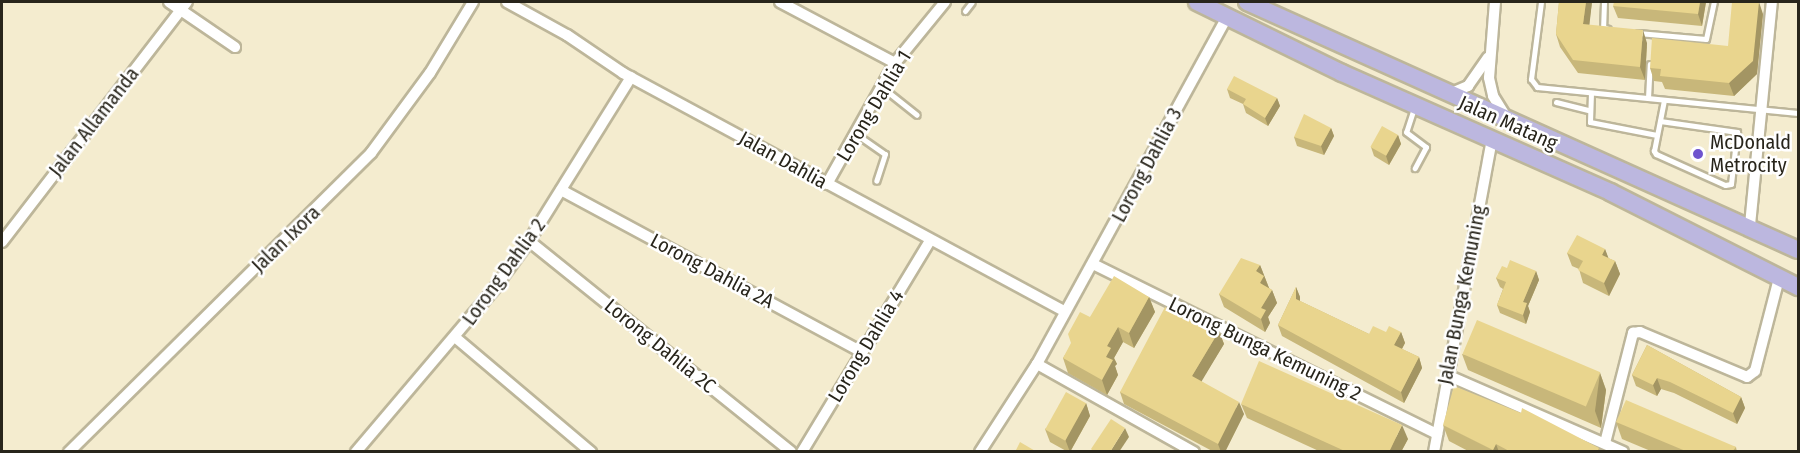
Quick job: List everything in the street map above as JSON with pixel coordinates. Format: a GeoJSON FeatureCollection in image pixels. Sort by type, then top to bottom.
{"type":"FeatureCollection","features":[{"type":"Feature","properties":{"kind":"main road","name":"Jalan Matang"},"geometry":{"type":"LineString","coordinates":[[1197,2],[1342,73],[1610,192],[1798,287]]}},
{"type":"Feature","properties":{"kind":"main road","name":"Jalan Matang"},"geometry":{"type":"LineString","coordinates":[[1247,2],[1508,121],[1750,225],[1798,250]]}},
{"type":"Feature","properties":{"kind":"street"},"geometry":{"type":"LineString","coordinates":[[169,2],[184,6],[235,46]]}},
{"type":"Feature","properties":{"kind":"street","name":"Jalan Ixora"},"geometry":{"type":"LineString","coordinates":[[69,452],[371,153],[430,73],[473,2]]}},
{"type":"Feature","properties":{"kind":"street","name":"Jalan Dahlia"},"geometry":{"type":"LineString","coordinates":[[507,2],[631,77],[930,241],[1064,311]]}},
{"type":"Feature","properties":{"kind":"street"},"geometry":{"type":"LineString","coordinates":[[780,2],[895,63]]}},
{"type":"Feature","properties":{"kind":"street","name":"Lorong Dahlia 1"},"geometry":{"type":"LineString","coordinates":[[827,184],[895,63],[945,2]]}},
{"type":"Feature","properties":{"kind":"street"},"geometry":{"type":"LineString","coordinates":[[1495,2],[1490,54],[1493,96],[1508,121]]}},
{"type":"Feature","properties":{"kind":"street"},"geometry":{"type":"LineString","coordinates":[[1750,225],[1772,2]]}},
{"type":"Feature","properties":{"kind":"street","name":"Jalan Allamanda"},"geometry":{"type":"LineString","coordinates":[[2,242],[184,6]]}},
{"type":"Feature","properties":{"kind":"street","name":"Lorong Dahlia 3"},"geometry":{"type":"LineString","coordinates":[[980,452],[1037,364],[1227,17]]}},
{"type":"Feature","properties":{"kind":"street"},"geometry":{"type":"LineString","coordinates":[[1448,94],[1468,86],[1490,54]]}},
{"type":"Feature","properties":{"kind":"street","name":"Lorong Dahlia 2"},"geometry":{"type":"LineString","coordinates":[[356,452],[429,363],[456,338],[529,240],[631,77]]}},
{"type":"Feature","properties":{"kind":"street","name":"Jalan Bunga Kemuning"},"geometry":{"type":"LineString","coordinates":[[1434,452],[1492,138]]}},
{"type":"Feature","properties":{"kind":"street","name":"Lorong Dahlia 2A"},"geometry":{"type":"LineString","coordinates":[[561,190],[862,352]]}},
{"type":"Feature","properties":{"kind":"street","name":"Lorong Dahlia 2C"},"geometry":{"type":"LineString","coordinates":[[529,240],[791,452]]}},
{"type":"Feature","properties":{"kind":"street","name":"Lorong Dahlia 4"},"geometry":{"type":"LineString","coordinates":[[802,452],[930,241]]}},
{"type":"Feature","properties":{"kind":"street","name":"Lorong Bunga Kemuning 2"},"geometry":{"type":"LineString","coordinates":[[1093,264],[1437,434]]}},
{"type":"Feature","properties":{"kind":"street"},"geometry":{"type":"LineString","coordinates":[[1605,443],[1633,333],[1640,333],[1747,377],[1755,371],[1779,278]]}},
{"type":"Feature","properties":{"kind":"street"},"geometry":{"type":"LineString","coordinates":[[456,338],[591,452]]}},
{"type":"Feature","properties":{"kind":"street"},"geometry":{"type":"LineString","coordinates":[[1037,364],[1194,452]]}},
{"type":"Feature","properties":{"kind":"street"},"geometry":{"type":"LineString","coordinates":[[1447,375],[1623,452]]}},
{"type":"Feature","properties":{"kind":"lane"},"geometry":{"type":"LineString","coordinates":[[965,11],[972,2]]}},
{"type":"Feature","properties":{"kind":"lane"},"geometry":{"type":"LineString","coordinates":[[1541,2],[1533,84],[1591,93],[1798,113]]}},
{"type":"Feature","properties":{"kind":"lane"},"geometry":{"type":"LineString","coordinates":[[1604,2],[1603,27],[1620,31]]}},
{"type":"Feature","properties":{"kind":"lane"},"geometry":{"type":"LineString","coordinates":[[1631,33],[1706,39],[1714,2]]}},
{"type":"Feature","properties":{"kind":"lane"},"geometry":{"type":"LineString","coordinates":[[1652,45],[1653,35]]}},
{"type":"Feature","properties":{"kind":"lane"},"geometry":{"type":"LineString","coordinates":[[1648,98],[1651,56]]}},
{"type":"Feature","properties":{"kind":"lane"},"geometry":{"type":"LineString","coordinates":[[883,88],[917,115]]}},
{"type":"Feature","properties":{"kind":"lane"},"geometry":{"type":"LineString","coordinates":[[1591,93],[1590,122],[1657,135]]}},
{"type":"Feature","properties":{"kind":"lane"},"geometry":{"type":"LineString","coordinates":[[1660,121],[1737,132],[1733,182],[1725,185],[1659,156],[1654,151],[1664,100]]}},
{"type":"Feature","properties":{"kind":"lane"},"geometry":{"type":"LineString","coordinates":[[1556,102],[1589,110]]}},
{"type":"Feature","properties":{"kind":"lane"},"geometry":{"type":"LineString","coordinates":[[1415,168],[1426,147],[1406,132],[1416,104]]}},
{"type":"Feature","properties":{"kind":"lane"},"geometry":{"type":"LineString","coordinates":[[856,134],[885,154],[876,181]]}},
{"type":"Feature","properties":{"kind":"building"},"geometry":{"type":"Polygon","coordinates":[[[1559,2],[1586,2],[1583,24],[1643,30],[1640,67],[1573,60],[1556,34],[1559,2]]]}},
{"type":"Feature","properties":{"kind":"building"},"geometry":{"type":"Polygon","coordinates":[[[1614,2],[1700,2],[1698,14],[1613,6],[1614,2]]]}},
{"type":"Feature","properties":{"kind":"building"},"geometry":{"type":"Polygon","coordinates":[[[1732,2],[1759,2],[1753,61],[1729,83],[1660,76],[1661,69],[1650,68],[1652,38],[1728,46],[1732,2]]]}},
{"type":"Feature","properties":{"kind":"building"},"geometry":{"type":"Polygon","coordinates":[[[1234,76],[1277,98],[1265,118],[1243,104],[1246,99],[1227,89],[1234,76]]]}},
{"type":"Feature","properties":{"kind":"building"},"geometry":{"type":"Polygon","coordinates":[[[1304,114],[1331,128],[1321,146],[1294,137],[1304,114]]]}},
{"type":"Feature","properties":{"kind":"building"},"geometry":{"type":"Polygon","coordinates":[[[1382,126],[1398,135],[1386,156],[1370,147],[1382,126]]]}},
{"type":"Feature","properties":{"kind":"building"},"geometry":{"type":"Polygon","coordinates":[[[1577,235],[1605,249],[1602,255],[1615,261],[1604,283],[1578,270],[1583,261],[1567,253],[1577,235]]]}},
{"type":"Feature","properties":{"kind":"building"},"geometry":{"type":"Polygon","coordinates":[[[1241,258],[1260,265],[1256,271],[1264,276],[1260,283],[1272,290],[1261,308],[1266,310],[1261,319],[1219,294],[1241,258]]]}},
{"type":"Feature","properties":{"kind":"building"},"geometry":{"type":"Polygon","coordinates":[[[1510,260],[1536,271],[1523,302],[1527,303],[1523,315],[1497,305],[1506,282],[1496,278],[1502,266],[1507,268],[1510,260]]]}},
{"type":"Feature","properties":{"kind":"building"},"geometry":{"type":"Polygon","coordinates":[[[1114,276],[1149,297],[1129,333],[1118,327],[1107,346],[1111,348],[1106,357],[1113,360],[1102,380],[1063,358],[1071,343],[1068,334],[1080,312],[1090,317],[1114,276]]]}},
{"type":"Feature","properties":{"kind":"building"},"geometry":{"type":"Polygon","coordinates":[[[1296,287],[1296,299],[1369,334],[1373,326],[1386,332],[1389,326],[1401,332],[1394,345],[1419,357],[1401,392],[1278,325],[1296,287]]]}},
{"type":"Feature","properties":{"kind":"building"},"geometry":{"type":"Polygon","coordinates":[[[1165,307],[1203,328],[1206,323],[1219,331],[1192,376],[1239,402],[1218,444],[1120,392],[1165,307]]]}},
{"type":"Feature","properties":{"kind":"building"},"geometry":{"type":"Polygon","coordinates":[[[1477,320],[1600,372],[1586,406],[1463,354],[1477,320]]]}},
{"type":"Feature","properties":{"kind":"building"},"geometry":{"type":"Polygon","coordinates":[[[1647,345],[1741,397],[1733,413],[1670,382],[1657,378],[1653,385],[1632,375],[1647,345]]]}},
{"type":"Feature","properties":{"kind":"building"},"geometry":{"type":"Polygon","coordinates":[[[1259,361],[1402,425],[1389,452],[1347,452],[1241,404],[1259,361]]]}},
{"type":"Feature","properties":{"kind":"building"},"geometry":{"type":"Polygon","coordinates":[[[1454,386],[1521,413],[1522,408],[1599,448],[1597,452],[1511,452],[1496,444],[1493,450],[1443,425],[1454,386]]]}},
{"type":"Feature","properties":{"kind":"building"},"geometry":{"type":"Polygon","coordinates":[[[1066,392],[1086,403],[1065,441],[1045,430],[1066,392]]]}},
{"type":"Feature","properties":{"kind":"building"},"geometry":{"type":"Polygon","coordinates":[[[1626,400],[1736,447],[1732,452],[1688,452],[1616,422],[1626,400]]]}},
{"type":"Feature","properties":{"kind":"building"},"geometry":{"type":"Polygon","coordinates":[[[1111,419],[1125,428],[1110,452],[1094,452],[1091,449],[1111,419]]]}},
{"type":"Feature","properties":{"kind":"building"},"geometry":{"type":"Polygon","coordinates":[[[1020,442],[1037,452],[1015,452],[1020,442]]]}},
{"type":"Feature","properties":{"kind":"place","name":"McDonald Metrocity"},"geometry":{"type":"Point","coordinates":[1698,154]}}]}
